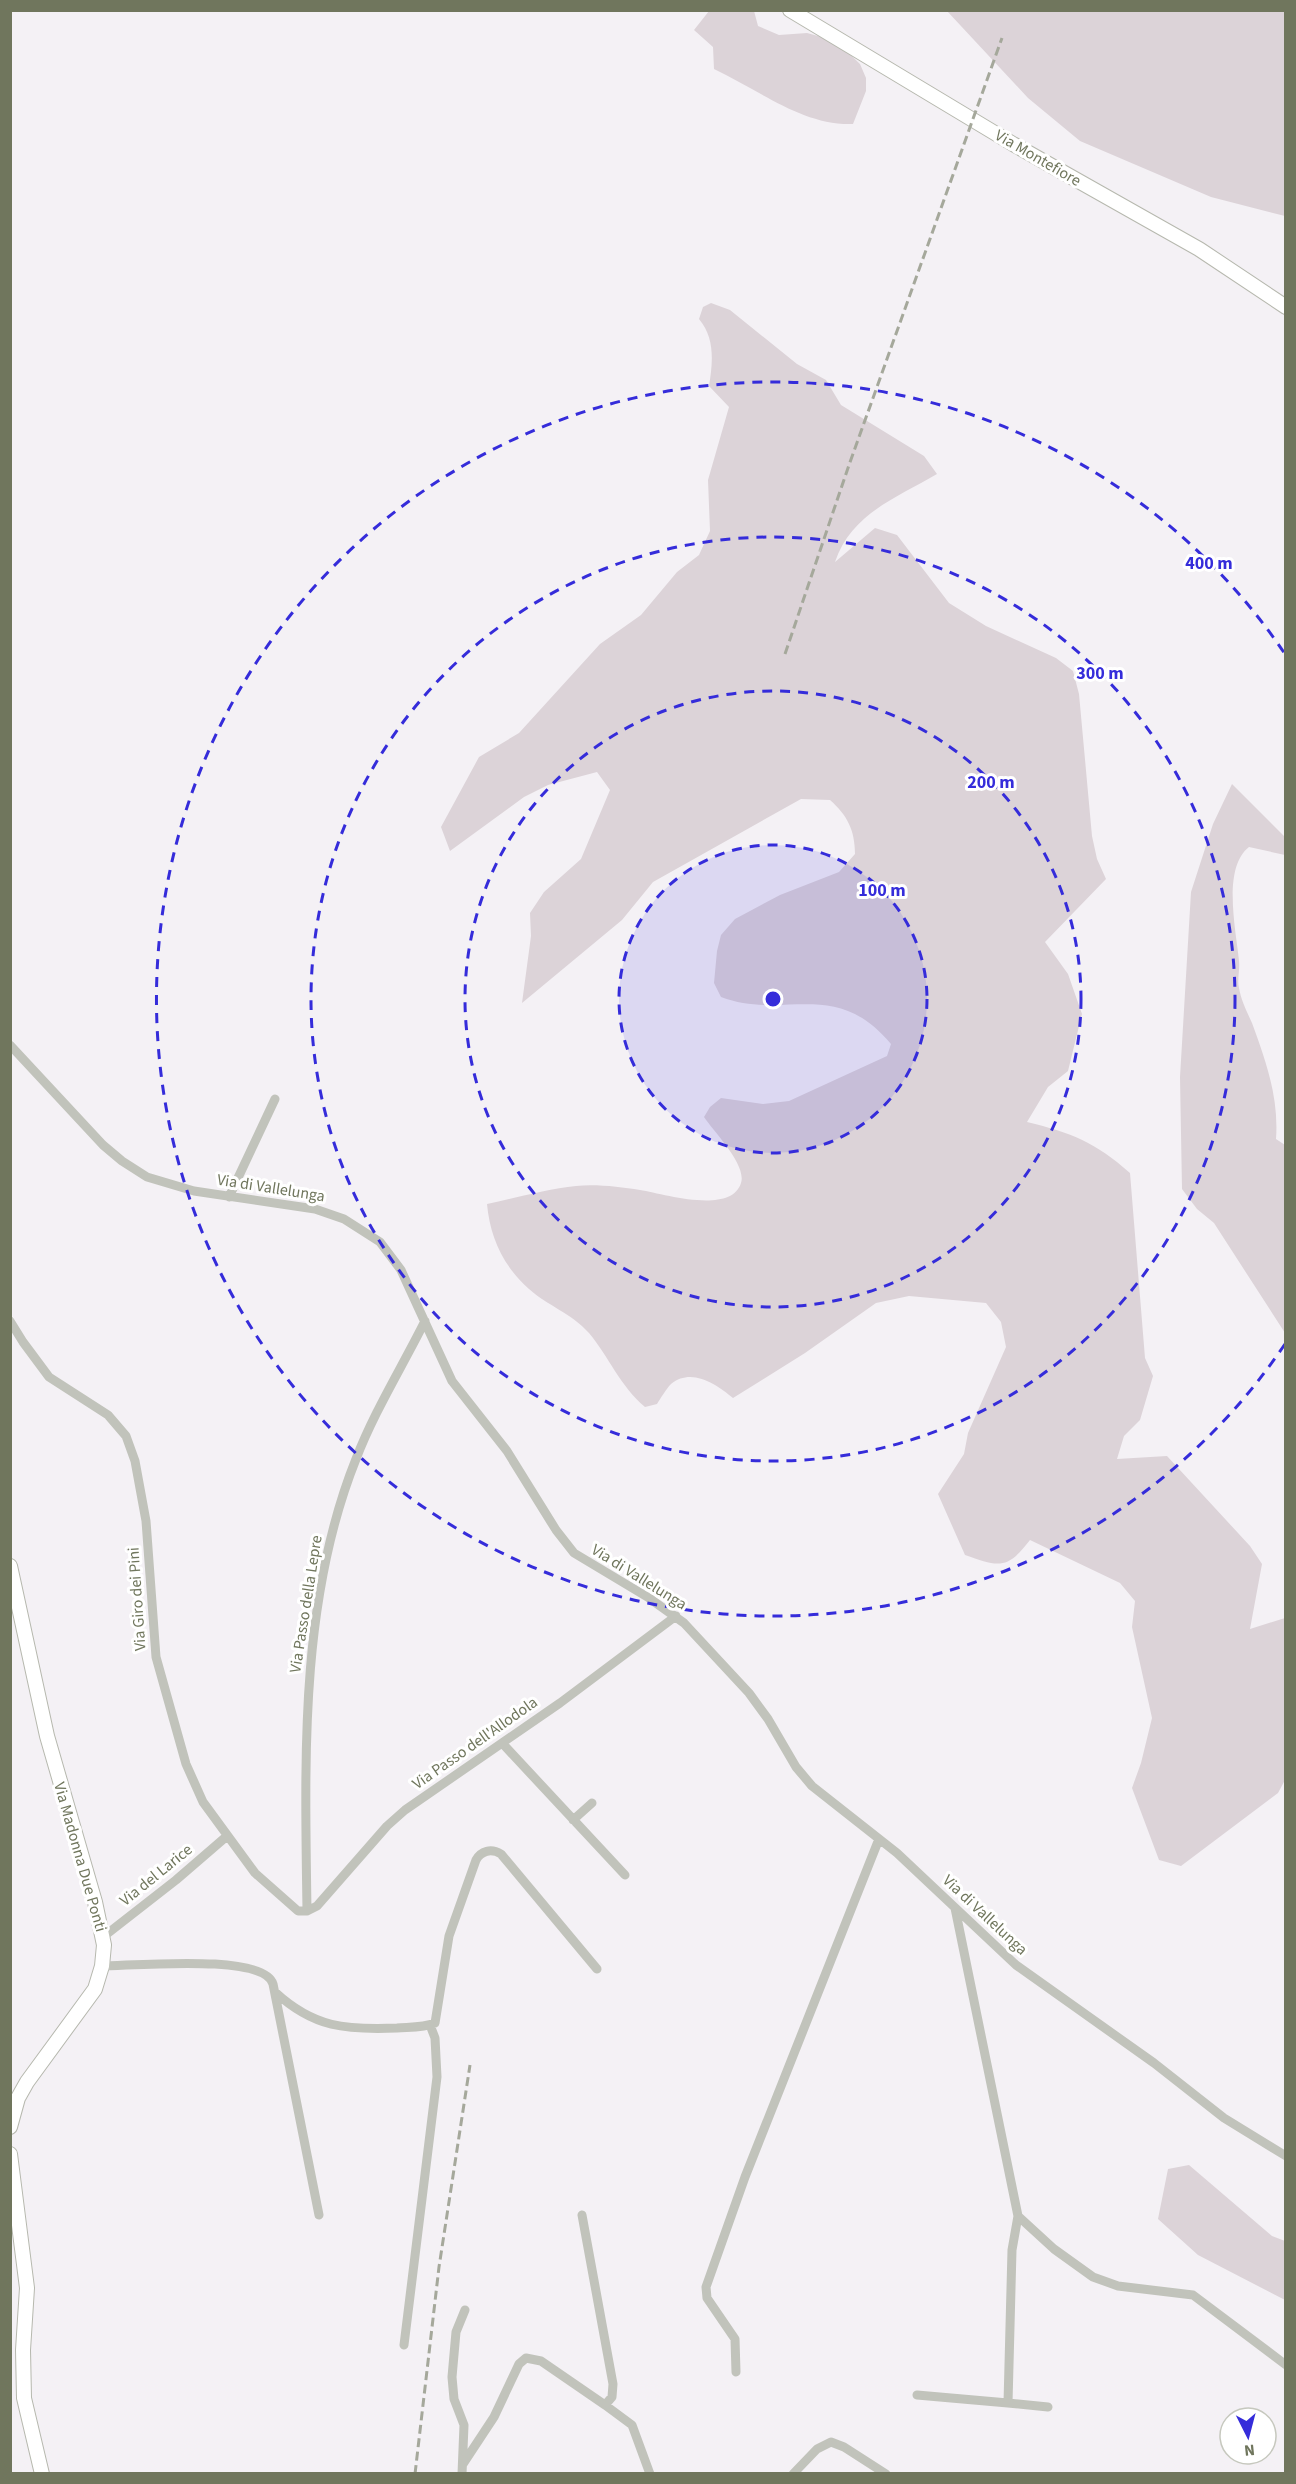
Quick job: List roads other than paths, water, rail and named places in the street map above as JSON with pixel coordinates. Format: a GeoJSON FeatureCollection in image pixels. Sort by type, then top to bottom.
{"type":"FeatureCollection","features":[{"type":"Feature","properties":{"kind":"main road","name":"Via Montefiore"},"geometry":{"type":"LineString","coordinates":[[790,10],[1012,144],[1199,249],[1286,307]]}},
{"type":"Feature","properties":{"kind":"main road","name":"Via Madonna Due Ponti"},"geometry":{"type":"LineString","coordinates":[[10,1566],[47,1736],[103,1937],[102,1966],[93,1993],[14,2098],[10,2127]]}},
{"type":"Feature","properties":{"kind":"main road"},"geometry":{"type":"LineString","coordinates":[[10,2154],[27,2288],[23,2383],[29,2425],[42,2474]]}},
{"type":"Feature","properties":{"kind":"street","name":"Via di Vallelunga"},"geometry":{"type":"LineString","coordinates":[[10,1045],[78,1120],[128,1166],[167,1185],[229,1197],[308,1207],[335,1215],[360,1228],[393,1256],[452,1381],[507,1452],[573,1553],[676,1616],[749,1693],[807,1782],[879,1839],[1039,1983],[1154,2063],[1224,2118],[1286,2156]]}},
{"type":"Feature","properties":{"kind":"street"},"geometry":{"type":"LineString","coordinates":[[229,1197],[275,1099]]}},
{"type":"Feature","properties":{"kind":"street","name":"Via Giro dei Pini"},"geometry":{"type":"LineString","coordinates":[[10,1321],[22,1342],[49,1377],[108,1415],[122,1430],[129,1443],[146,1521],[156,1657],[189,1773],[203,1802],[261,1880],[294,1909],[307,1911]]}},
{"type":"Feature","properties":{"kind":"street","name":"Via Passo della Lepre"},"geometry":{"type":"LineString","coordinates":[[307,1911],[306,1716],[313,1648],[328,1558],[338,1514],[356,1459],[425,1321]]}},
{"type":"Feature","properties":{"kind":"street","name":"Via Passo dell'Allodola"},"geometry":{"type":"LineString","coordinates":[[307,1911],[317,1906],[398,1816],[676,1616]]}},
{"type":"Feature","properties":{"kind":"street"},"geometry":{"type":"LineString","coordinates":[[502,1743],[625,1875]]}},
{"type":"Feature","properties":{"kind":"street"},"geometry":{"type":"LineString","coordinates":[[573,1820],[592,1803]]}},
{"type":"Feature","properties":{"kind":"street","name":"Via del Larice"},"geometry":{"type":"LineString","coordinates":[[103,1937],[176,1880],[227,1836]]}},
{"type":"Feature","properties":{"kind":"street"},"geometry":{"type":"LineString","coordinates":[[736,2372],[735,2339],[708,2301],[706,2287],[745,2177],[879,1839]]}},
{"type":"Feature","properties":{"kind":"street"},"geometry":{"type":"LineString","coordinates":[[275,1992],[303,2015],[336,2026],[367,2029],[430,2025],[437,2018],[443,1964],[457,1910],[476,1860],[488,1850],[501,1854],[597,1969]]}},
{"type":"Feature","properties":{"kind":"street"},"geometry":{"type":"LineString","coordinates":[[955,1908],[1018,2216],[1012,2250],[1008,2403]]}},
{"type":"Feature","properties":{"kind":"street"},"geometry":{"type":"LineString","coordinates":[[102,1966],[210,1964],[239,1966],[266,1973],[271,1977],[319,2215]]}},
{"type":"Feature","properties":{"kind":"street"},"geometry":{"type":"LineString","coordinates":[[404,2345],[437,2077],[435,2038],[430,2025]]}},
{"type":"Feature","properties":{"kind":"street"},"geometry":{"type":"LineString","coordinates":[[582,2215],[614,2387],[612,2397],[605,2405]]}},
{"type":"Feature","properties":{"kind":"street"},"geometry":{"type":"LineString","coordinates":[[1018,2216],[1054,2249],[1093,2277],[1118,2286],[1193,2295],[1286,2365]]}},
{"type":"Feature","properties":{"kind":"street"},"geometry":{"type":"LineString","coordinates":[[462,2469],[464,2425],[453,2394],[452,2377],[456,2332],[465,2310]]}},
{"type":"Feature","properties":{"kind":"street"},"geometry":{"type":"LineString","coordinates":[[462,2469],[487,2429],[517,2368],[526,2358],[541,2361],[626,2418],[634,2427],[650,2474]]}},
{"type":"Feature","properties":{"kind":"street"},"geometry":{"type":"LineString","coordinates":[[917,2395],[1048,2407]]}},
{"type":"Feature","properties":{"kind":"street"},"geometry":{"type":"LineString","coordinates":[[794,2474],[819,2447],[831,2442],[844,2447],[886,2474]]}},
{"type":"Feature","properties":{"kind":"railway"},"geometry":{"type":"LineString","coordinates":[[785,654],[849,465],[1002,38]]}},
{"type":"Feature","properties":{"kind":"railway"},"geometry":{"type":"LineString","coordinates":[[415,2474],[439,2267],[470,2065]]}}]}
